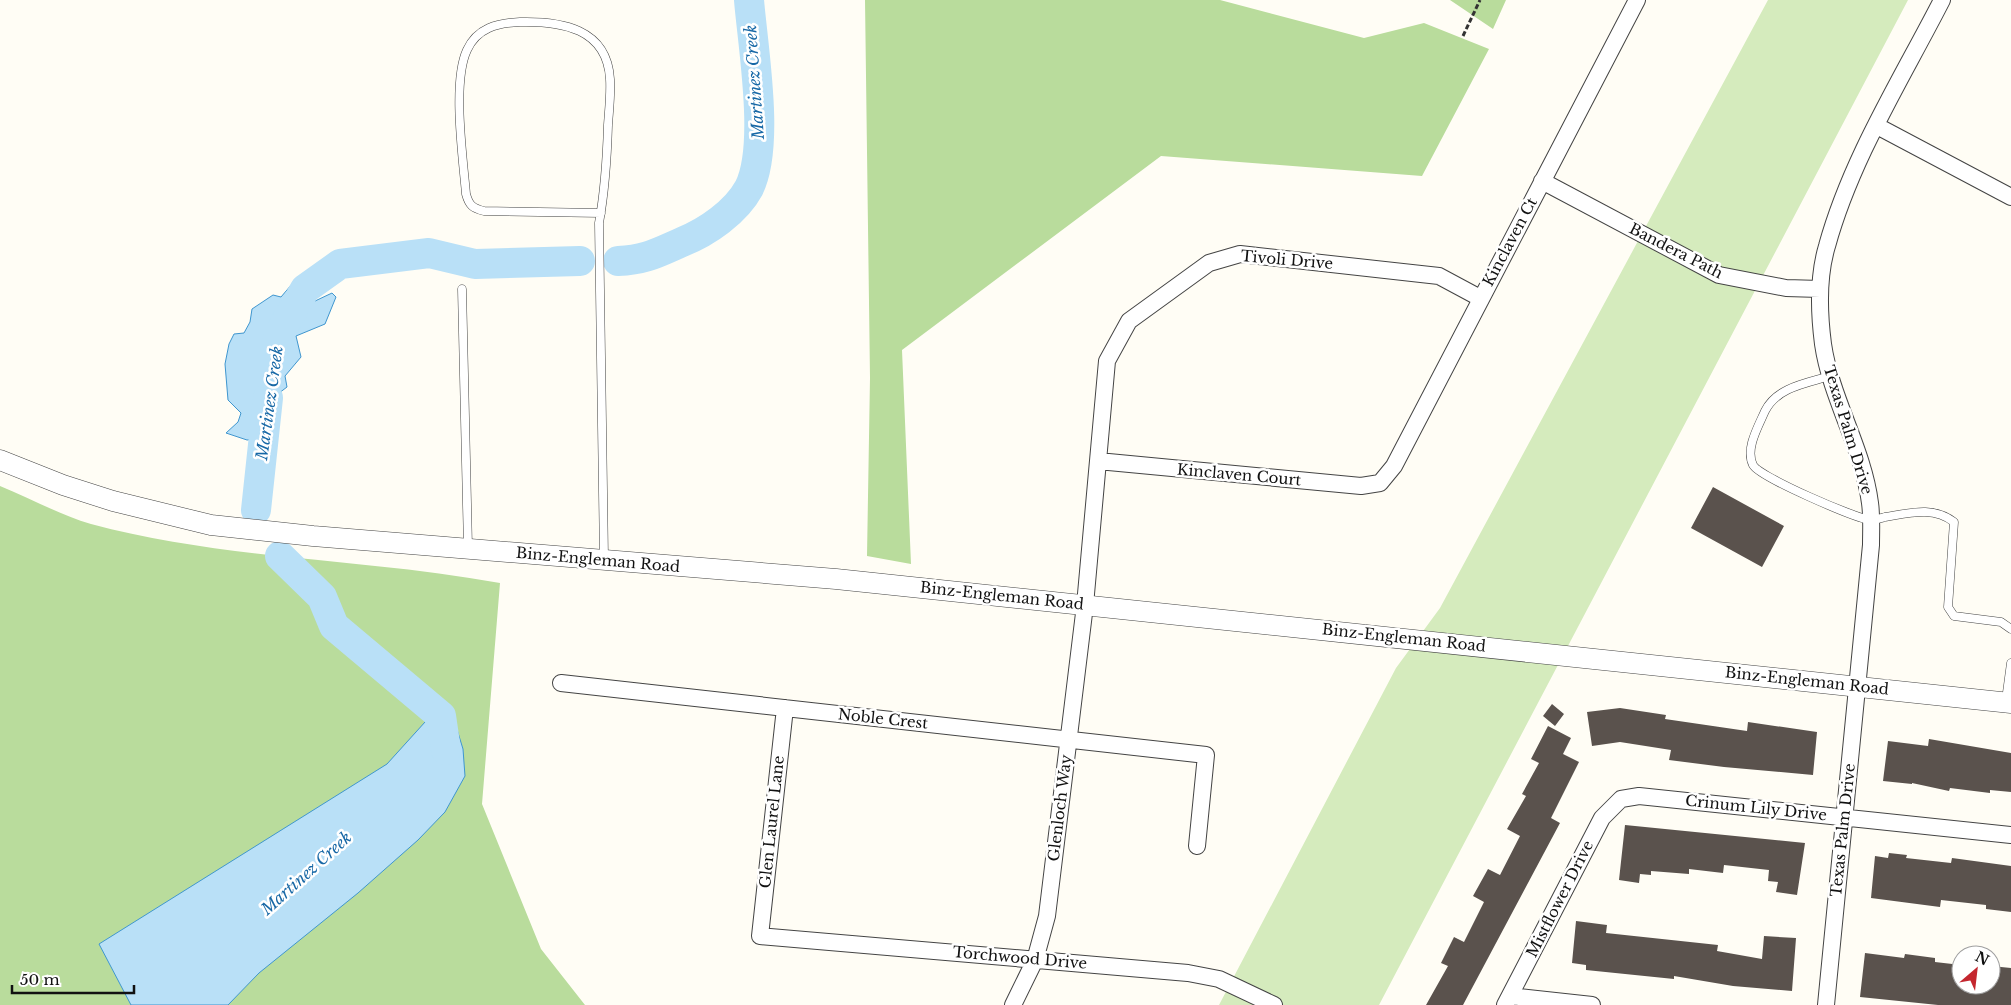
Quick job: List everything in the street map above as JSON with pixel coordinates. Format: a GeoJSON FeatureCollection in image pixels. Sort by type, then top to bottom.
{"type":"FeatureCollection","features":[{"type":"Feature","properties":{"kind":"street","name":"Kinclaven Ct"},"geometry":{"type":"LineString","coordinates":[[1380,483],[1394,466],[1637,0]]}},
{"type":"Feature","properties":{"kind":"street","name":"Texas Palm Drive"},"geometry":{"type":"LineString","coordinates":[[1826,1005],[1871,545],[1870,503],[1858,459],[1830,376],[1823,343],[1820,289],[1826,247],[1855,170],[1942,0]]}},
{"type":"Feature","properties":{"kind":"street"},"geometry":{"type":"LineString","coordinates":[[1877,126],[2011,197]]}},
{"type":"Feature","properties":{"kind":"street","name":"Bandera Path"},"geometry":{"type":"LineString","coordinates":[[1542,181],[1719,275],[1786,288],[1820,289]]}},
{"type":"Feature","properties":{"kind":"street","name":"Tivoli Drive"},"geometry":{"type":"LineString","coordinates":[[1085,605],[1107,361],[1129,321],[1209,263],[1240,254],[1439,276],[1480,298]]}},
{"type":"Feature","properties":{"kind":"street","name":"Binz-Engleman Road"},"geometry":{"type":"LineString","coordinates":[[0,460],[63,485],[113,501],[211,524],[314,536],[836,579],[2008,703]]}},
{"type":"Feature","properties":{"kind":"street","name":"Kinclaven Court"},"geometry":{"type":"LineString","coordinates":[[1098,461],[1361,486],[1380,483]]}},
{"type":"Feature","properties":{"kind":"street","name":"Glenloch Way"},"geometry":{"type":"LineString","coordinates":[[1013,1005],[1035,960],[1047,916],[1085,605]]}},
{"type":"Feature","properties":{"kind":"street","name":"Noble Crest"},"geometry":{"type":"LineString","coordinates":[[561,683],[1206,755],[1197,846]]}},
{"type":"Feature","properties":{"kind":"street","name":"Glen Laurel Lane"},"geometry":{"type":"LineString","coordinates":[[760,936],[785,708]]}},
{"type":"Feature","properties":{"kind":"street","name":"Crinum Lily Drive"},"geometry":{"type":"LineString","coordinates":[[1621,799],[1639,796],[2011,834]]}},
{"type":"Feature","properties":{"kind":"street","name":"Mistflower Drive"},"geometry":{"type":"LineString","coordinates":[[1508,1000],[1602,818],[1621,799]]}},
{"type":"Feature","properties":{"kind":"street","name":"Torchwood Drive"},"geometry":{"type":"LineString","coordinates":[[760,936],[1188,973],[1219,979],[1274,1005]]}},
{"type":"Feature","properties":{"kind":"street"},"geometry":{"type":"LineString","coordinates":[[1508,1000],[1592,1005]]}},
{"type":"Feature","properties":{"kind":"lane"},"geometry":{"type":"LineString","coordinates":[[601,213],[484,211],[473,208],[468,203],[465,184],[461,88],[466,52],[474,38],[484,29],[497,24],[518,22],[564,25],[584,32],[604,56],[610,78],[605,190],[601,213],[599,223],[604,560]]}},
{"type":"Feature","properties":{"kind":"lane"},"geometry":{"type":"LineString","coordinates":[[462,289],[468,549]]}},
{"type":"Feature","properties":{"kind":"lane"},"geometry":{"type":"LineString","coordinates":[[1830,376],[1789,389],[1766,409],[1750,453],[1754,467],[1762,474],[1797,491],[1870,520],[1924,511],[1944,514],[1954,522],[1948,608],[1954,616],[2001,622],[2011,630]]}},
{"type":"Feature","properties":{"kind":"lane"},"geometry":{"type":"LineString","coordinates":[[2008,703],[2011,663]]}},
{"type":"Feature","properties":{"kind":"path"},"geometry":{"type":"LineString","coordinates":[[1463,36],[1480,0]]}},
{"type":"Feature","properties":{"kind":"green space"},"geometry":{"type":"Polygon","coordinates":[[[865,0],[1220,0],[1364,38],[1424,23],[1489,49],[1422,176],[1161,156],[902,350],[911,564],[867,556],[870,378],[865,0]]]}},
{"type":"Feature","properties":{"kind":"green space"},"geometry":{"type":"Polygon","coordinates":[[[1450,0],[1506,0],[1493,29],[1450,0]]]}},
{"type":"Feature","properties":{"kind":"green space"},"geometry":{"type":"Polygon","coordinates":[[[1768,0],[1908,0],[1379,1005],[1219,1005],[1396,668],[1440,608],[1768,0]]]}},
{"type":"Feature","properties":{"kind":"green space"},"geometry":{"type":"Polygon","coordinates":[[[0,486],[79,520],[141,536],[243,552],[398,568],[500,583],[482,804],[541,949],[585,1005],[0,1005],[0,486]]]}},
{"type":"Feature","properties":{"kind":"water"},"geometry":{"type":"Polygon","coordinates":[[[312,269],[291,293],[296,310],[332,293],[336,297],[325,324],[296,336],[301,357],[285,376],[287,387],[270,400],[267,438],[247,440],[226,433],[238,422],[241,413],[228,400],[225,364],[229,344],[234,334],[244,333],[250,322],[252,309],[273,295],[281,297],[292,284],[312,269]]]}},
{"type":"Feature","properties":{"kind":"water"},"geometry":{"type":"Polygon","coordinates":[[[435,711],[455,723],[463,749],[465,776],[445,812],[418,840],[358,893],[259,973],[228,1005],[131,1005],[99,944],[387,764],[435,711]]]}},
{"type":"Feature","properties":{"kind":"building"},"geometry":{"type":"Polygon","coordinates":[[[1713,487],[1784,526],[1762,567],[1691,528],[1713,487]]]}},
{"type":"Feature","properties":{"kind":"building"},"geometry":{"type":"Polygon","coordinates":[[[1552,704],[1564,714],[1555,726],[1543,716],[1552,704]]]}},
{"type":"Feature","properties":{"kind":"building"},"geometry":{"type":"Polygon","coordinates":[[[1620,708],[1666,715],[1665,719],[1747,731],[1748,722],[1817,732],[1813,775],[1669,760],[1671,750],[1620,742],[1592,746],[1587,712],[1620,708]]]}},
{"type":"Feature","properties":{"kind":"building"},"geometry":{"type":"Polygon","coordinates":[[[1548,726],[1571,738],[1563,754],[1579,762],[1551,818],[1560,823],[1463,1005],[1426,1005],[1448,966],[1441,963],[1454,937],[1464,942],[1484,902],[1473,896],[1488,869],[1500,875],[1520,836],[1507,829],[1526,796],[1522,794],[1539,763],[1531,759],[1548,726]]]}},
{"type":"Feature","properties":{"kind":"building"},"geometry":{"type":"Polygon","coordinates":[[[1929,739],[2011,753],[2011,792],[1990,790],[1990,793],[1950,788],[1949,791],[1912,783],[1883,781],[1888,741],[1928,746],[1929,739]]]}},
{"type":"Feature","properties":{"kind":"building"},"geometry":{"type":"Polygon","coordinates":[[[1625,825],[1805,843],[1797,895],[1776,892],[1778,882],[1768,881],[1769,870],[1724,865],[1723,873],[1689,869],[1689,874],[1651,871],[1651,875],[1640,874],[1639,883],[1619,880],[1625,825]]]}},
{"type":"Feature","properties":{"kind":"building"},"geometry":{"type":"Polygon","coordinates":[[[1889,853],[1907,855],[1906,858],[1951,863],[1952,858],[2011,866],[2011,912],[1986,909],[1986,905],[1941,900],[1940,907],[1871,898],[1875,856],[1888,858],[1889,853]]]}},
{"type":"Feature","properties":{"kind":"building"},"geometry":{"type":"Polygon","coordinates":[[[1576,921],[1607,925],[1606,933],[1718,945],[1717,951],[1762,959],[1764,936],[1796,938],[1792,991],[1733,986],[1674,976],[1674,979],[1586,970],[1586,965],[1572,963],[1576,921]]]}},
{"type":"Feature","properties":{"kind":"building"},"geometry":{"type":"Polygon","coordinates":[[[1865,953],[1904,958],[1905,954],[1935,958],[1935,962],[1951,964],[1951,995],[2001,995],[2001,967],[2011,968],[2011,1005],[1938,1005],[1860,997],[1865,953]]]}},
{"type":"Feature","properties":{"kind":"waterway","name":"Martinez Creek"},"geometry":{"type":"LineString","coordinates":[[618,261],[651,255],[701,233],[729,213],[749,188],[755,170],[759,123],[749,0]]}},
{"type":"Feature","properties":{"kind":"waterway","name":"Martinez Creek"},"geometry":{"type":"LineString","coordinates":[[277,343],[279,334],[305,289],[340,264],[429,253],[475,264],[580,261]]}},
{"type":"Feature","properties":{"kind":"waterway","name":"Martinez Creek"},"geometry":{"type":"LineString","coordinates":[[256,510],[268,398]]}},
{"type":"Feature","properties":{"kind":"waterway","name":"Martinez Creek"},"geometry":{"type":"LineString","coordinates":[[280,556],[322,597],[334,626],[441,716],[446,750]]}}]}
